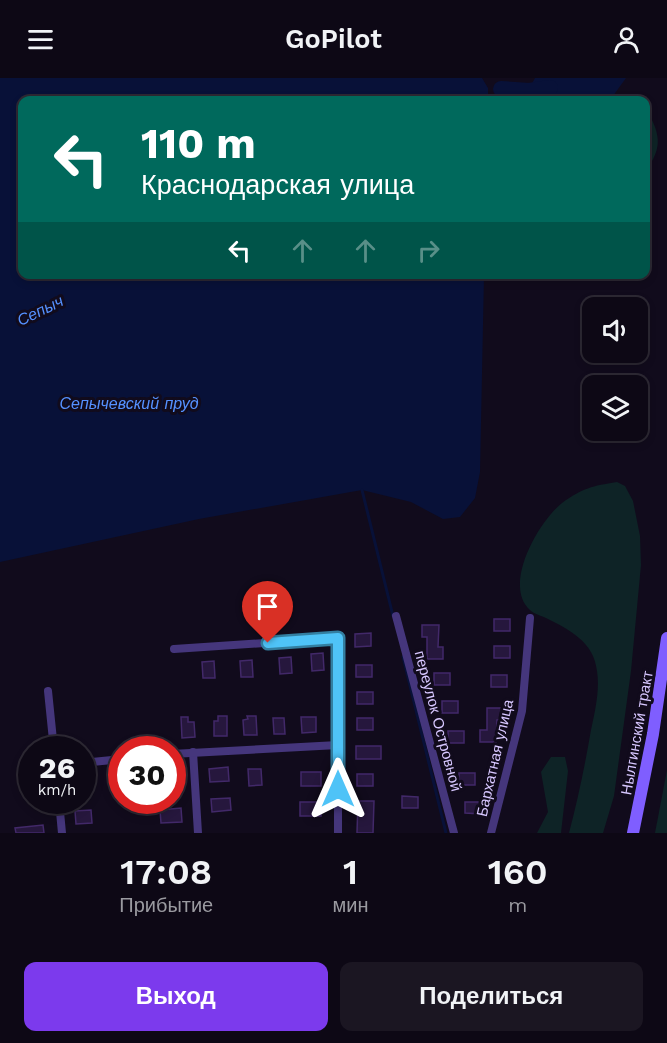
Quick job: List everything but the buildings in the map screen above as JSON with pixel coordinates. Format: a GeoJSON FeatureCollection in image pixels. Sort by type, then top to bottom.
{"type":"FeatureCollection","features":[{"type":"Feature","properties":{"kind":"main road","name":"Нылгинский тракт"},"geometry":{"type":"LineString","coordinates":[[633,833],[654,734],[667,638]]}},
{"type":"Feature","properties":{"kind":"street","name":"переулок Островной"},"geometry":{"type":"LineString","coordinates":[[396,616],[454,833]]}},
{"type":"Feature","properties":{"kind":"street","name":"Бархатная улица"},"geometry":{"type":"LineString","coordinates":[[491,833],[522,711],[530,618]]}},
{"type":"Feature","properties":{"kind":"street"},"geometry":{"type":"LineString","coordinates":[[174,649],[338,638],[338,833]]}},
{"type":"Feature","properties":{"kind":"street"},"geometry":{"type":"LineString","coordinates":[[48,691],[53,736]]}},
{"type":"Feature","properties":{"kind":"street"},"geometry":{"type":"LineString","coordinates":[[186,753],[338,745]]}},
{"type":"Feature","properties":{"kind":"street"},"geometry":{"type":"LineString","coordinates":[[193,752],[198,833]]}},
{"type":"Feature","properties":{"kind":"street"},"geometry":{"type":"LineString","coordinates":[[60,814],[62,833]]}},
{"type":"Feature","properties":{"kind":"green space"},"geometry":{"type":"Polygon","coordinates":[[[650,117],[658,140],[650,164],[650,117]]]}},
{"type":"Feature","properties":{"kind":"green space"},"geometry":{"type":"Polygon","coordinates":[[[617,482],[625,486],[633,501],[640,536],[641,565],[631,671],[614,796],[603,833],[569,833],[595,708],[598,686],[597,671],[591,652],[579,638],[564,627],[530,610],[522,599],[520,585],[522,570],[534,538],[562,503],[588,488],[617,482]]]}},
{"type":"Feature","properties":{"kind":"green space"},"geometry":{"type":"Polygon","coordinates":[[[551,757],[565,757],[568,771],[561,833],[537,833],[548,812],[541,772],[551,757]]]}},
{"type":"Feature","properties":{"kind":"green space"},"geometry":{"type":"Polygon","coordinates":[[[667,770],[667,833],[655,833],[667,770]]]}},
{"type":"Feature","properties":{"kind":"water","name":"Сепычевский пруд"},"geometry":{"type":"Polygon","coordinates":[[[0,78],[482,78],[488,88],[488,96],[18,96],[18,279],[484,279],[480,472],[475,498],[460,517],[443,519],[411,502],[362,490],[199,519],[0,562],[0,78]]]}},
{"type":"Feature","properties":{"kind":"water"},"geometry":{"type":"Polygon","coordinates":[[[535,78],[626,78],[613,96],[531,96],[528,91],[535,78]]]}},
{"type":"Feature","properties":{"kind":"waterway","name":"Сепыч"},"geometry":{"type":"LineString","coordinates":[[501,89],[529,91],[550,88]]}},
{"type":"Feature","properties":{"kind":"waterway"},"geometry":{"type":"LineString","coordinates":[[362,490],[393,616]]}},
{"type":"Feature","properties":{"kind":"waterway"},"geometry":{"type":"LineString","coordinates":[[403,657],[446,833]]}},
{"type":"Feature","properties":{"kind":"route"},"geometry":{"type":"LineString","coordinates":[[268,643],[338,638],[338,789]]}}]}
